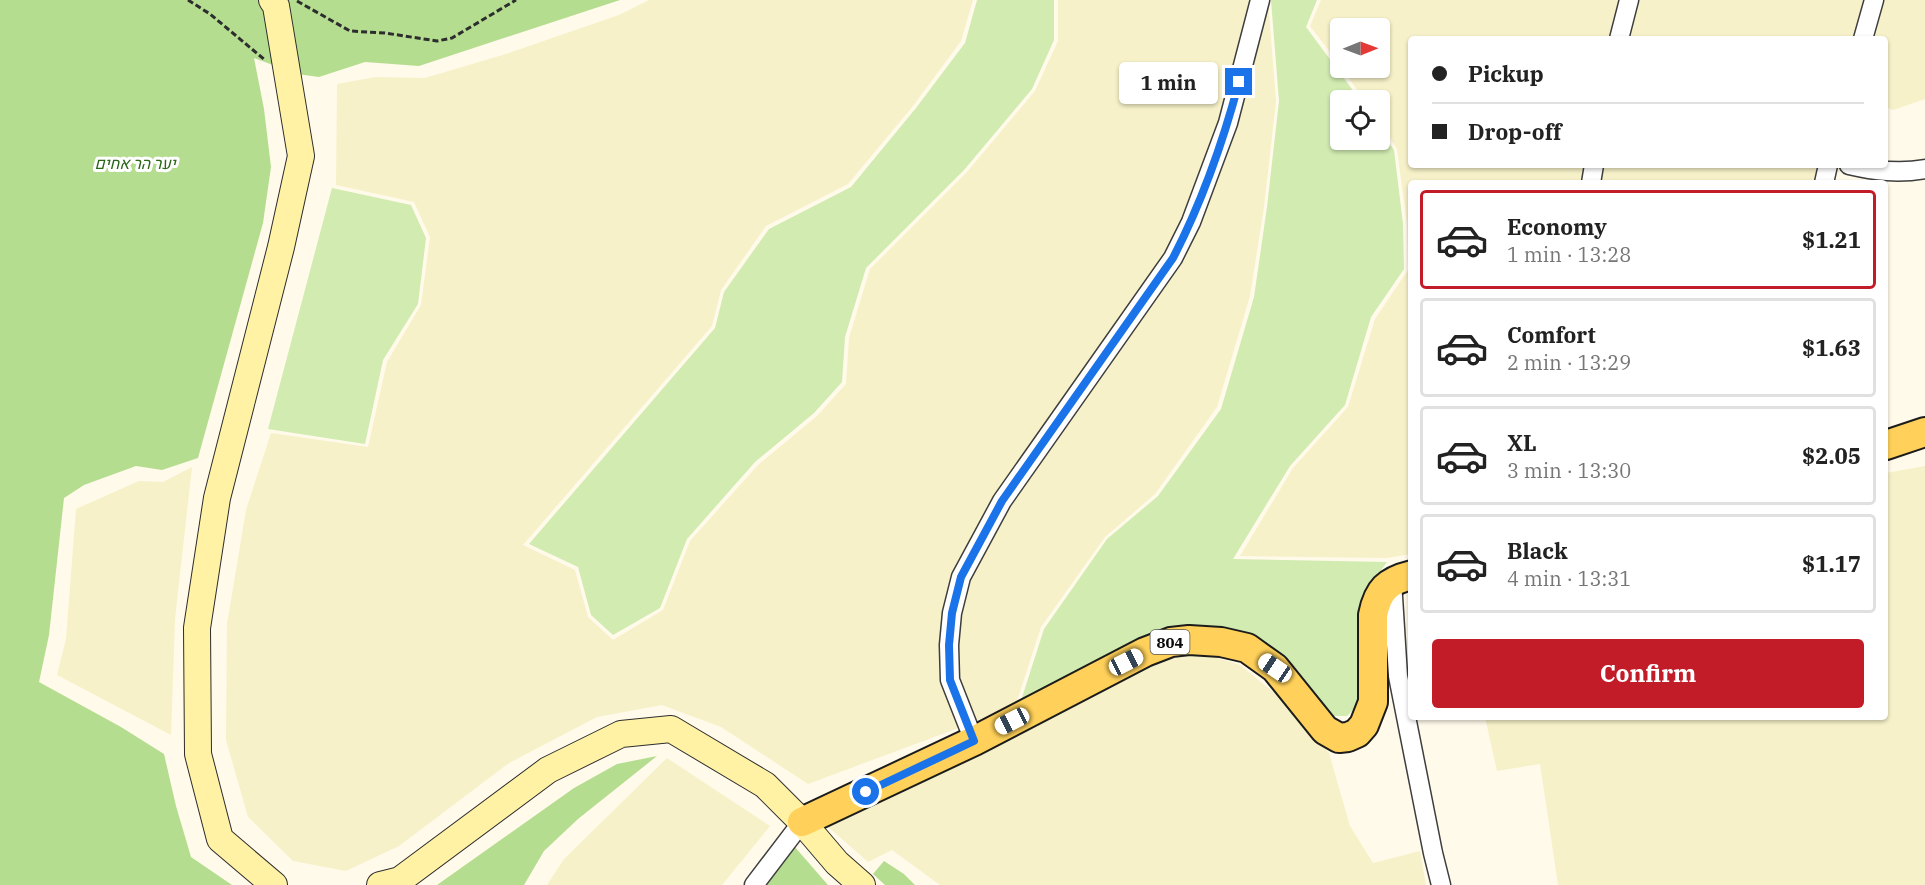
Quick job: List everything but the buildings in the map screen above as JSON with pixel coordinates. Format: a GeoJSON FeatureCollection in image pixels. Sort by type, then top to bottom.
{"type":"FeatureCollection","features":[{"type":"Feature","properties":{"kind":"main road"},"geometry":{"type":"LineString","coordinates":[[272,0],[276,6],[301,156],[281,248],[217,498],[197,628],[198,754],[220,839],[274,885]]}},
{"type":"Feature","properties":{"kind":"main road"},"geometry":{"type":"LineString","coordinates":[[1888,444],[1925,432]]}},
{"type":"Feature","properties":{"kind":"main road","name":"804"},"geometry":{"type":"LineString","coordinates":[[802,822],[974,741],[1145,652],[1171,642],[1189,640],[1221,642],[1247,648],[1275,668],[1325,730],[1339,738],[1348,737],[1357,733],[1364,725],[1373,702],[1373,615],[1376,601],[1382,590],[1402,578]]}},
{"type":"Feature","properties":{"kind":"main road"},"geometry":{"type":"LineString","coordinates":[[380,885],[400,880],[548,770],[621,734],[671,729],[765,785],[802,822],[837,863],[862,885]]}},
{"type":"Feature","properties":{"kind":"street"},"geometry":{"type":"LineString","coordinates":[[974,741],[950,680],[949,645],[952,613],[961,577],[1002,501],[1178,249],[1191,222],[1228,123],[1260,0]]}},
{"type":"Feature","properties":{"kind":"street"},"geometry":{"type":"LineString","coordinates":[[1619,36],[1629,0]]}},
{"type":"Feature","properties":{"kind":"street"},"geometry":{"type":"LineString","coordinates":[[1864,36],[1874,0]]}},
{"type":"Feature","properties":{"kind":"street"},"geometry":{"type":"LineString","coordinates":[[1861,168],[1894,172],[1925,169]]}},
{"type":"Feature","properties":{"kind":"street"},"geometry":{"type":"LineString","coordinates":[[1402,578],[1398,676],[1430,842],[1441,885]]}},
{"type":"Feature","properties":{"kind":"street"},"geometry":{"type":"LineString","coordinates":[[754,885],[802,822]]}},
{"type":"Feature","properties":{"kind":"path"},"geometry":{"type":"LineString","coordinates":[[188,0],[210,14],[258,56],[287,74]]}},
{"type":"Feature","properties":{"kind":"path"},"geometry":{"type":"LineString","coordinates":[[294,0],[350,31],[385,33],[437,41],[452,38],[516,0]]}},
{"type":"Feature","properties":{"kind":"shaded area"},"geometry":{"type":"Polygon","coordinates":[[[649,0],[973,0],[961,41],[913,106],[848,184],[766,226],[721,290],[712,326],[523,545],[575,570],[588,617],[613,640],[663,610],[690,541],[758,465],[817,416],[846,384],[849,338],[870,269],[967,172],[1035,91],[1058,41],[1058,0],[1268,0],[1276,101],[1264,207],[1250,296],[1217,407],[1155,494],[1105,537],[1041,627],[1015,707],[808,784],[721,727],[662,705],[597,717],[509,763],[399,846],[346,871],[293,861],[248,817],[226,740],[227,624],[246,510],[271,433],[368,447],[387,362],[421,305],[430,237],[414,202],[336,185],[337,84],[376,77],[425,78],[506,54],[619,15],[649,0]]]}},
{"type":"Feature","properties":{"kind":"shaded area"},"geometry":{"type":"Polygon","coordinates":[[[1321,0],[1925,0],[1925,99],[1893,110],[1888,108],[1888,36],[1408,36],[1408,168],[1817,168],[1814,180],[1408,180],[1408,270],[1407,224],[1397,149],[1390,138],[1390,90],[1357,90],[1349,78],[1390,78],[1390,18],[1330,18],[1330,52],[1310,26],[1321,0]]]}},
{"type":"Feature","properties":{"kind":"shaded area"},"geometry":{"type":"Polygon","coordinates":[[[1408,270],[1408,554],[1387,558],[1240,556],[1293,468],[1348,407],[1375,319],[1408,270]]]}},
{"type":"Feature","properties":{"kind":"shaded area"},"geometry":{"type":"Polygon","coordinates":[[[1925,466],[1925,885],[1558,885],[1540,764],[1497,771],[1486,720],[1888,720],[1888,473],[1925,466]]]}},
{"type":"Feature","properties":{"kind":"shaded area"},"geometry":{"type":"Polygon","coordinates":[[[192,467],[175,619],[171,735],[57,675],[66,639],[76,509],[139,481],[163,482],[192,467]]]}},
{"type":"Feature","properties":{"kind":"shaded area"},"geometry":{"type":"Polygon","coordinates":[[[1205,654],[1240,665],[1283,700],[1329,753],[1350,826],[1373,863],[1420,851],[1426,885],[940,885],[892,850],[868,862],[826,825],[1168,656],[1205,654]]]}},
{"type":"Feature","properties":{"kind":"shaded area"},"geometry":{"type":"Polygon","coordinates":[[[667,758],[770,826],[722,885],[547,885],[564,859],[667,758]]]}},
{"type":"Feature","properties":{"kind":"green space","name":"יער הר אחים"},"geometry":{"type":"Polygon","coordinates":[[[0,0],[620,0],[419,66],[365,62],[319,77],[297,74],[254,58],[264,109],[271,167],[263,223],[198,458],[162,470],[136,466],[84,485],[64,498],[49,635],[39,682],[121,727],[164,754],[191,857],[232,885],[0,885],[0,0]]]}},
{"type":"Feature","properties":{"kind":"green space"},"geometry":{"type":"Polygon","coordinates":[[[977,0],[1054,0],[1054,40],[1032,89],[964,170],[866,268],[845,337],[842,382],[814,413],[755,462],[687,539],[660,608],[613,635],[591,615],[578,567],[529,544],[715,328],[724,292],[769,229],[851,187],[916,108],[965,43],[977,0]]]}},
{"type":"Feature","properties":{"kind":"green space"},"geometry":{"type":"Polygon","coordinates":[[[1271,0],[1317,0],[1306,27],[1330,59],[1330,78],[1344,78],[1353,90],[1330,90],[1330,150],[1390,150],[1390,144],[1394,150],[1403,224],[1404,269],[1371,317],[1345,405],[1290,466],[1233,559],[1387,562],[1363,595],[1360,688],[1355,708],[1347,716],[1334,716],[1214,633],[1018,710],[1044,629],[1107,539],[1158,496],[1221,409],[1254,297],[1279,101],[1271,0]]]}},
{"type":"Feature","properties":{"kind":"green space"},"geometry":{"type":"Polygon","coordinates":[[[332,188],[411,205],[426,238],[418,304],[383,360],[365,444],[268,429],[332,188]]]}},
{"type":"Feature","properties":{"kind":"green space"},"geometry":{"type":"Polygon","coordinates":[[[657,756],[578,819],[544,851],[524,885],[437,885],[574,788],[617,764],[657,756]]]}},
{"type":"Feature","properties":{"kind":"green space"},"geometry":{"type":"Polygon","coordinates":[[[794,846],[828,885],[767,885],[794,846]]]}},
{"type":"Feature","properties":{"kind":"green space"},"geometry":{"type":"Polygon","coordinates":[[[884,861],[904,874],[915,885],[885,885],[873,874],[884,861]]]}},
{"type":"Feature","properties":{"kind":"route"},"geometry":{"type":"LineString","coordinates":[[866,792],[974,741],[950,680],[949,645],[952,613],[961,577],[1002,501],[1173,258],[1199,202],[1228,123],[1239,82]]}}]}
